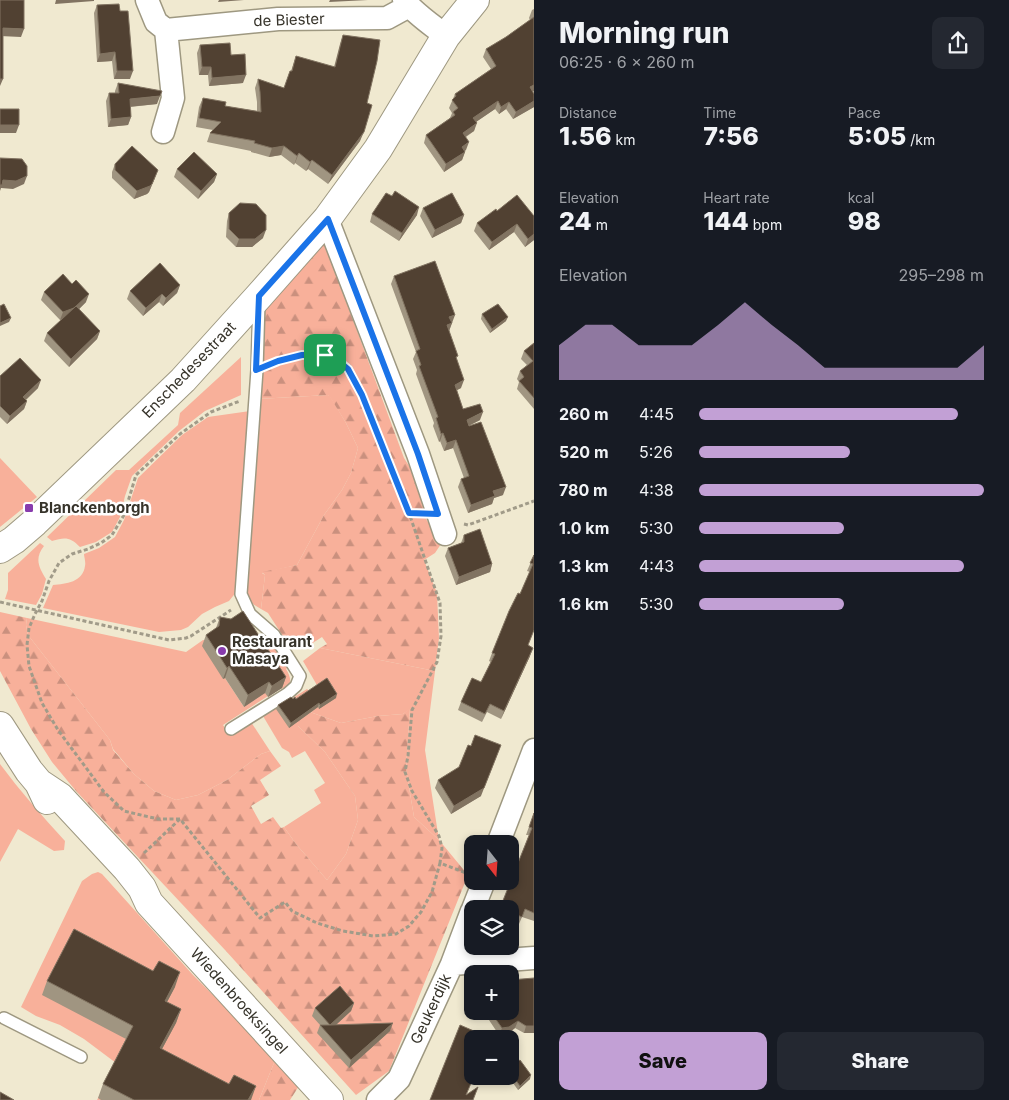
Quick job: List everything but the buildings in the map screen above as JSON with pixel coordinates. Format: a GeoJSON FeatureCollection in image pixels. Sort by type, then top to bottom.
{"type":"FeatureCollection","features":[{"type":"Feature","properties":{"kind":"street"},"geometry":{"type":"LineString","coordinates":[[147,0],[156,22],[166,30],[172,98],[163,132]]}},
{"type":"Feature","properties":{"kind":"street","name":"Enschedesestraat"},"geometry":{"type":"LineString","coordinates":[[0,550],[35,522],[183,380],[328,219],[378,149],[446,36],[475,0]]}},
{"type":"Feature","properties":{"kind":"street"},"geometry":{"type":"LineString","coordinates":[[406,3],[446,36]]}},
{"type":"Feature","properties":{"kind":"street","name":"de Biester"},"geometry":{"type":"LineString","coordinates":[[166,30],[278,19],[387,18],[406,3]]}},
{"type":"Feature","properties":{"kind":"street"},"geometry":{"type":"LineString","coordinates":[[328,219],[418,454],[442,524]]}},
{"type":"Feature","properties":{"kind":"street","name":"Wiedenbroeksingel"},"geometry":{"type":"LineString","coordinates":[[0,726],[38,783],[50,806],[126,890],[149,903]]}},
{"type":"Feature","properties":{"kind":"street"},"geometry":{"type":"LineString","coordinates":[[501,835],[534,750]]}},
{"type":"Feature","properties":{"kind":"street","name":"Wiedenbroeksingel"},"geometry":{"type":"LineString","coordinates":[[38,783],[60,797],[127,869],[142,888],[149,903],[329,1100]]}},
{"type":"Feature","properties":{"kind":"street","name":"Geukerdijk"},"geometry":{"type":"LineString","coordinates":[[378,1100],[399,1079],[452,964],[464,933]]}},
{"type":"Feature","properties":{"kind":"street"},"geometry":{"type":"LineString","coordinates":[[452,964],[534,958]]}},
{"type":"Feature","properties":{"kind":"lane"},"geometry":{"type":"LineString","coordinates":[[231,729],[287,694],[296,686],[300,676],[274,635],[250,614],[241,594],[259,296]]}},
{"type":"Feature","properties":{"kind":"lane"},"geometry":{"type":"LineString","coordinates":[[4,1018],[81,1057]]}},
{"type":"Feature","properties":{"kind":"path"},"geometry":{"type":"LineString","coordinates":[[180,819],[260,918],[285,902],[292,911],[317,923],[343,931],[373,936],[396,934],[409,926],[421,912],[432,892],[440,863],[442,848],[439,836],[412,791],[405,772],[412,710],[437,662],[441,636],[440,602],[409,513],[362,395],[348,369],[337,360],[325,355],[302,355],[278,361],[256,370]]}},
{"type":"Feature","properties":{"kind":"path"},"geometry":{"type":"LineString","coordinates":[[180,819],[158,819],[124,811],[104,792],[58,730],[42,703],[29,666],[27,645],[29,628],[49,581],[59,564],[72,554],[88,549],[112,536],[124,515],[136,475],[198,420],[211,412],[254,396]]}},
{"type":"Feature","properties":{"kind":"path"},"geometry":{"type":"LineString","coordinates":[[409,513],[442,524],[468,525],[534,501]]}},
{"type":"Feature","properties":{"kind":"path"},"geometry":{"type":"LineString","coordinates":[[0,602],[169,640],[191,636],[245,602]]}},
{"type":"Feature","properties":{"kind":"path"},"geometry":{"type":"LineString","coordinates":[[127,869],[180,819]]}},
{"type":"Feature","properties":{"kind":"path"},"geometry":{"type":"LineString","coordinates":[[440,863],[464,873]]}},
{"type":"Feature","properties":{"kind":"green space"},"geometry":{"type":"Polygon","coordinates":[[[324,241],[404,458],[416,477],[427,521],[440,530],[441,544],[435,553],[424,560],[437,593],[439,638],[435,671],[320,648],[327,644],[322,637],[308,646],[286,641],[268,613],[261,609],[265,575],[262,572],[297,565],[324,515],[342,490],[351,473],[358,448],[346,423],[328,395],[258,399],[265,313],[269,300],[324,241]]]}},
{"type":"Feature","properties":{"kind":"green space"},"geometry":{"type":"Polygon","coordinates":[[[241,357],[241,395],[205,411],[179,431],[132,476],[120,517],[112,532],[96,542],[80,547],[70,540],[60,539],[52,541],[47,537],[116,470],[129,470],[178,425],[180,413],[241,357]]]}},
{"type":"Feature","properties":{"kind":"green space"},"geometry":{"type":"Polygon","coordinates":[[[328,395],[346,423],[358,448],[351,473],[342,490],[324,515],[297,565],[262,573],[265,575],[261,609],[253,604],[245,592],[258,399],[328,395]]]}},
{"type":"Feature","properties":{"kind":"green space"},"geometry":{"type":"Polygon","coordinates":[[[250,411],[237,591],[229,601],[202,614],[188,627],[181,630],[159,632],[43,608],[53,585],[68,583],[81,576],[85,564],[84,554],[99,548],[115,537],[124,520],[138,478],[182,435],[208,417],[250,411]]]}},
{"type":"Feature","properties":{"kind":"green space"},"geometry":{"type":"Polygon","coordinates":[[[0,458],[37,497],[0,527],[0,458]]]}},
{"type":"Feature","properties":{"kind":"green space"},"geometry":{"type":"Polygon","coordinates":[[[40,543],[44,546],[38,559],[41,571],[46,579],[42,594],[36,605],[5,599],[8,590],[8,573],[40,543]]]}},
{"type":"Feature","properties":{"kind":"green space"},"geometry":{"type":"Polygon","coordinates":[[[0,612],[27,618],[28,635],[110,740],[113,750],[134,774],[154,791],[176,800],[198,795],[227,780],[261,754],[270,751],[281,766],[260,780],[269,795],[251,806],[261,824],[273,817],[281,828],[284,827],[327,880],[346,854],[358,820],[355,796],[325,752],[298,726],[292,714],[310,712],[341,723],[378,716],[403,714],[410,708],[406,769],[414,817],[439,840],[464,870],[464,885],[389,1071],[356,1095],[226,951],[76,791],[52,762],[31,729],[0,671],[0,612]]]}},
{"type":"Feature","properties":{"kind":"green space"},"geometry":{"type":"Polygon","coordinates":[[[27,618],[186,652],[204,640],[244,707],[258,645],[270,637],[289,666],[286,669],[290,679],[289,684],[223,725],[230,735],[251,722],[270,751],[261,754],[227,780],[198,795],[176,800],[154,791],[134,774],[113,749],[110,740],[28,635],[27,618]]]}},
{"type":"Feature","properties":{"kind":"green space"},"geometry":{"type":"Polygon","coordinates":[[[320,648],[435,671],[425,750],[439,840],[414,817],[406,769],[410,709],[403,714],[378,716],[341,723],[310,712],[298,726],[325,752],[355,796],[358,820],[346,854],[327,880],[284,827],[321,803],[314,790],[325,783],[305,751],[292,758],[289,752],[282,748],[263,716],[307,689],[310,692],[318,687],[303,661],[320,648]]]}},
{"type":"Feature","properties":{"kind":"green space"},"geometry":{"type":"Polygon","coordinates":[[[0,764],[65,841],[64,850],[54,851],[18,829],[0,862],[0,764]]]}},
{"type":"Feature","properties":{"kind":"green space"},"geometry":{"type":"Polygon","coordinates":[[[98,872],[102,874],[193,975],[276,1058],[259,1100],[97,1100],[116,1063],[84,1039],[60,1025],[36,1016],[21,1007],[82,881],[98,872]]]}},
{"type":"Feature","properties":{"kind":"green space"},"geometry":{"type":"Polygon","coordinates":[[[276,1058],[299,1086],[290,1100],[259,1100],[276,1058]]]}},
{"type":"Feature","properties":{"kind":"place","name":"Blanckenborgh"},"geometry":{"type":"Point","coordinates":[29,508]}},
{"type":"Feature","properties":{"kind":"place","name":"Restaurant Masaya"},"geometry":{"type":"Point","coordinates":[222,651]}},
{"type":"Feature","properties":{"kind":"route"},"geometry":{"type":"LineString","coordinates":[[328,219],[418,454],[438,514],[409,513],[362,395],[348,369],[337,360],[325,355],[302,355],[278,361],[256,370],[259,296],[328,219]]}}]}
